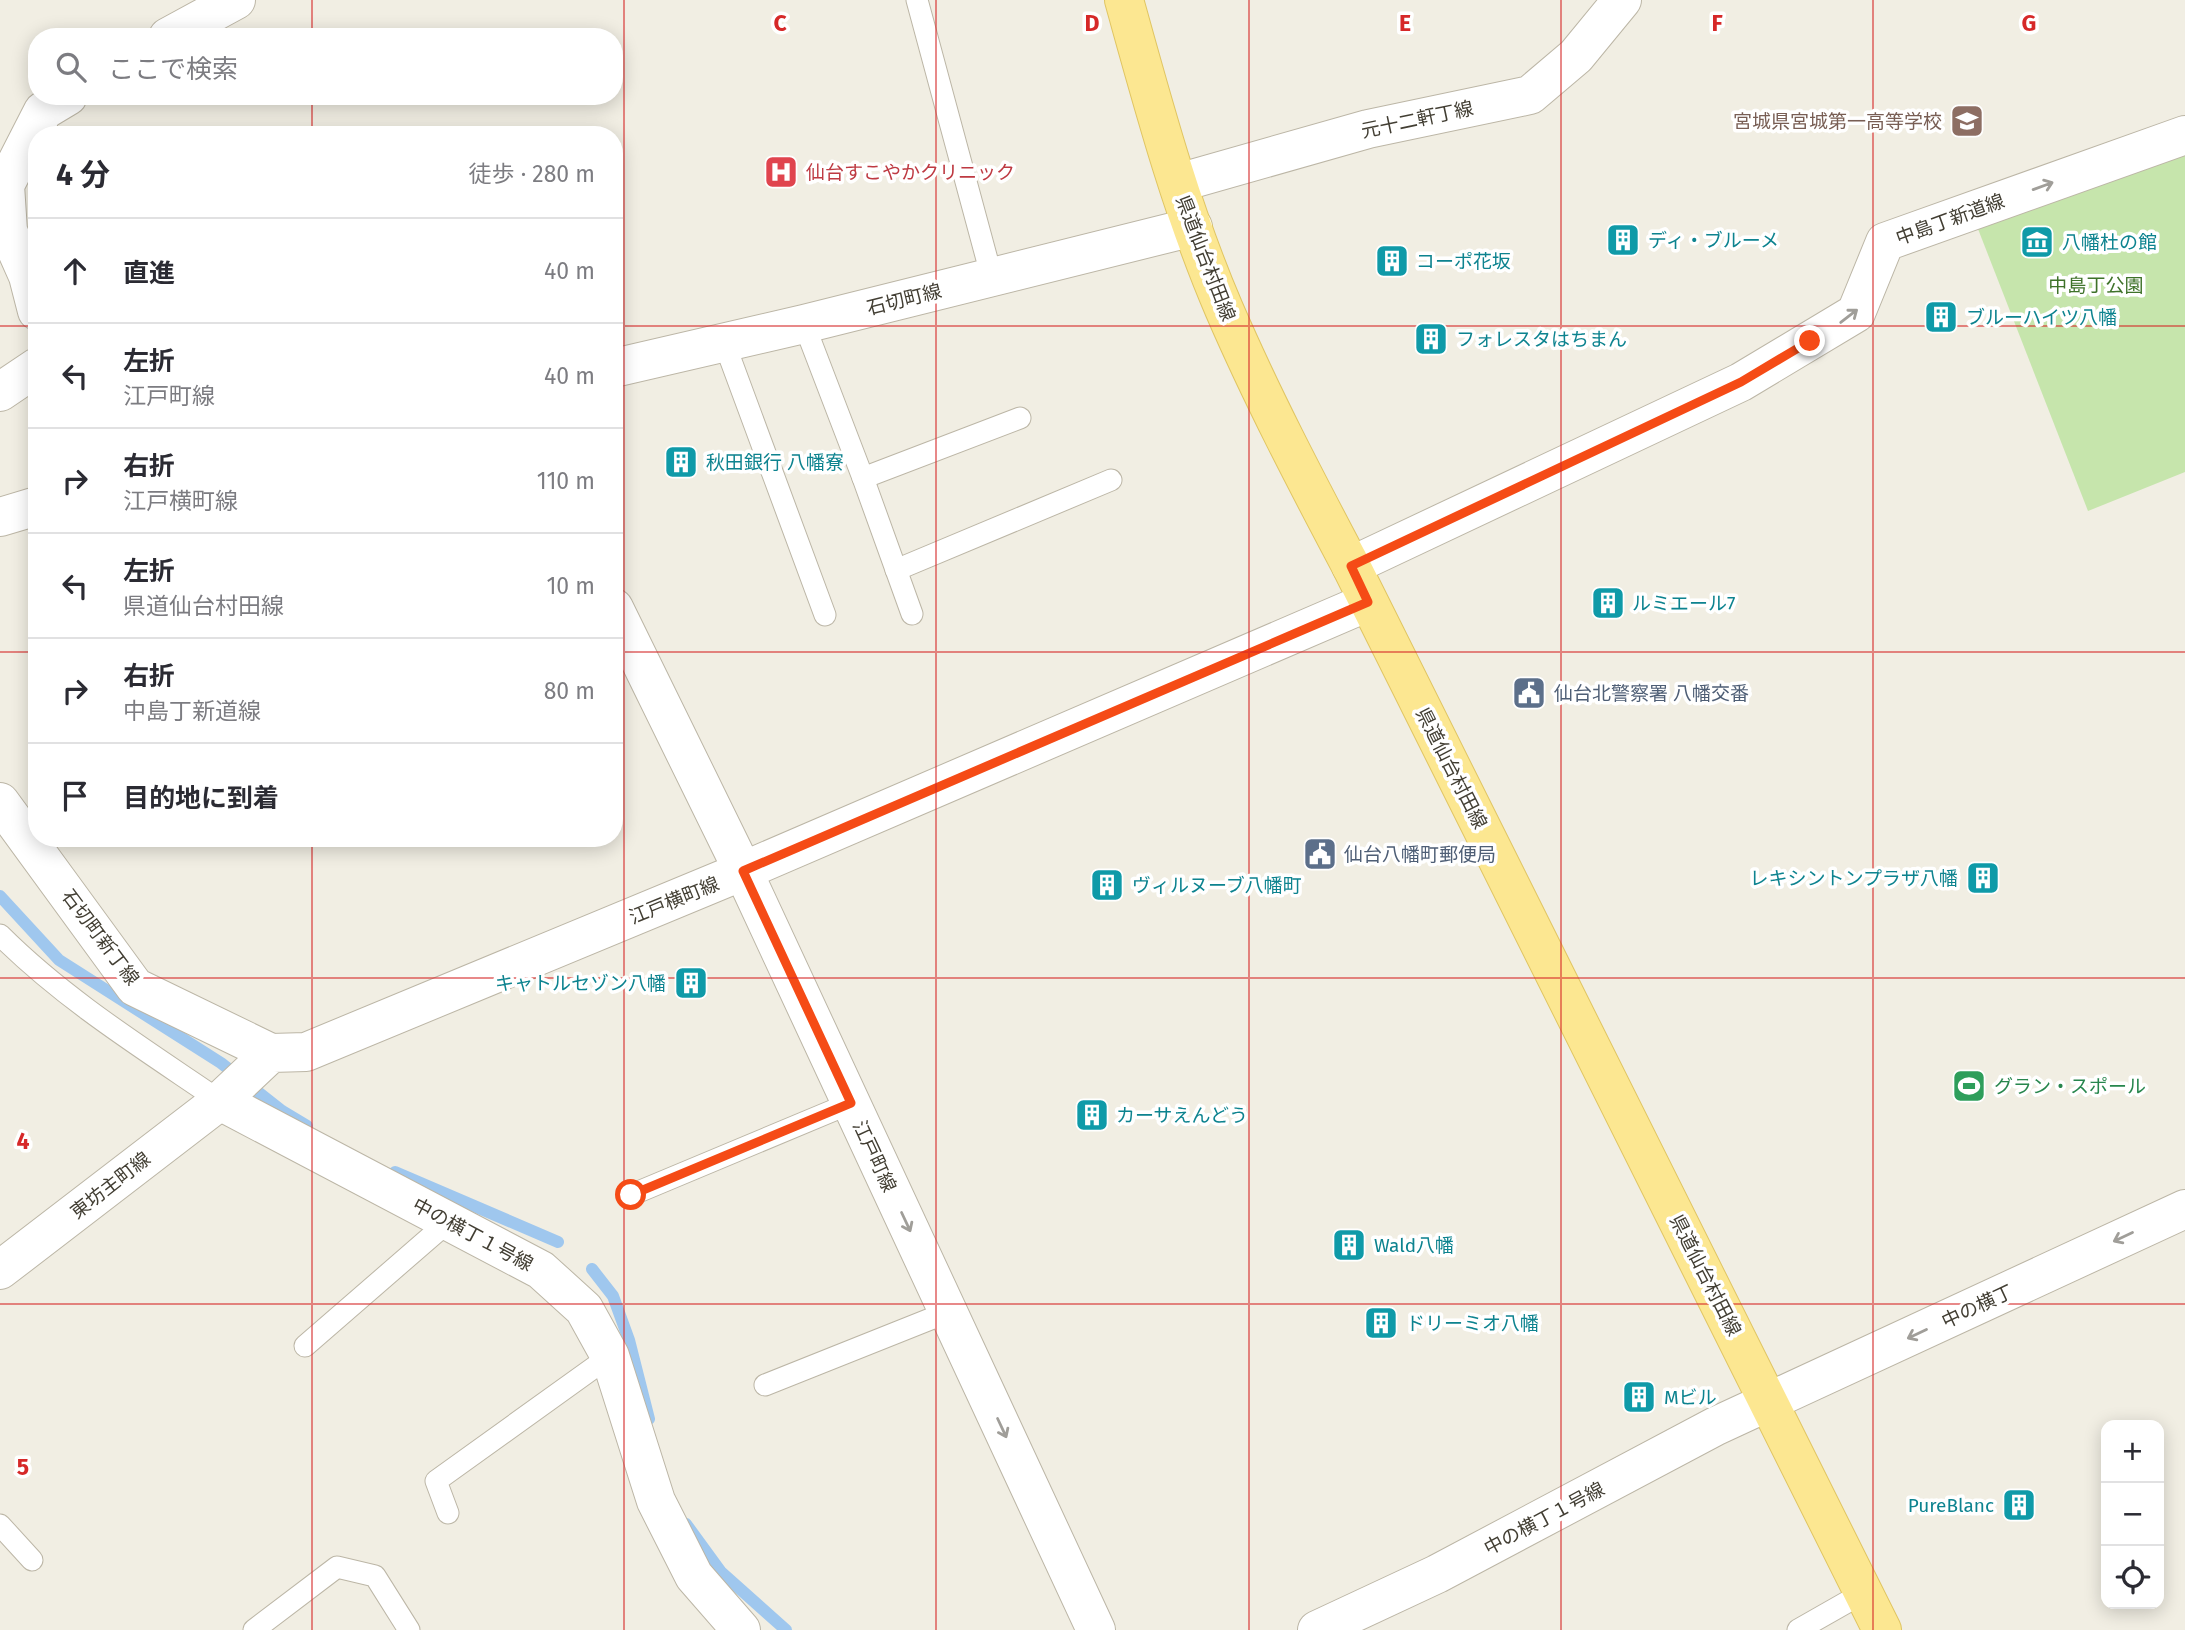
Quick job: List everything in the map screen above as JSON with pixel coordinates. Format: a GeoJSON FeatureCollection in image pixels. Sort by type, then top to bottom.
{"type":"FeatureCollection","features":[{"type":"Feature","properties":{"kind":"main road","name":"県道仙台村田線"},"geometry":{"type":"LineString","coordinates":[[1124,0],[1162,136],[1193,228],[1223,307],[1271,414],[1351,566],[1882,1630]]}},
{"type":"Feature","properties":{"kind":"street"},"geometry":{"type":"LineString","coordinates":[[185,28],[236,0]]}},
{"type":"Feature","properties":{"kind":"street","name":"元十二軒丁線"},"geometry":{"type":"LineString","coordinates":[[1178,183],[1368,128],[1530,95],[1576,56],[1622,0]]}},
{"type":"Feature","properties":{"kind":"street"},"geometry":{"type":"LineString","coordinates":[[35,126],[43,111],[53,105]]}},
{"type":"Feature","properties":{"kind":"street","name":"中島丁新道線"},"geometry":{"type":"LineString","coordinates":[[1351,566],[1741,382],[1856,313],[1885,242],[2185,135]]}},
{"type":"Feature","properties":{"kind":"street"},"geometry":{"type":"LineString","coordinates":[[28,140],[5,185],[8,231],[28,276]]}},
{"type":"Feature","properties":{"kind":"street","name":"石切町線"},"geometry":{"type":"LineString","coordinates":[[623,366],[1193,228]]}},
{"type":"Feature","properties":{"kind":"street"},"geometry":{"type":"LineString","coordinates":[[0,393],[28,374]]}},
{"type":"Feature","properties":{"kind":"street"},"geometry":{"type":"LineString","coordinates":[[0,517],[28,509]]}},
{"type":"Feature","properties":{"kind":"street","name":"江戸横町線"},"geometry":{"type":"LineString","coordinates":[[244,1079],[743,871],[1368,602]]}},
{"type":"Feature","properties":{"kind":"street","name":"江戸町線"},"geometry":{"type":"LineString","coordinates":[[623,626],[743,871],[1096,1630]]}},
{"type":"Feature","properties":{"kind":"street","name":"石切町新丁線"},"geometry":{"type":"LineString","coordinates":[[0,802],[28,840]]}},
{"type":"Feature","properties":{"kind":"street","name":"石切町新丁線"},"geometry":{"type":"LineString","coordinates":[[33,847],[135,987],[244,1079]]}},
{"type":"Feature","properties":{"kind":"street","name":"中の横丁１号線"},"geometry":{"type":"LineString","coordinates":[[244,1079],[449,1221],[541,1270],[584,1309],[610,1356],[656,1502],[694,1576],[741,1630]]}},
{"type":"Feature","properties":{"kind":"street","name":"東坊主町線"},"geometry":{"type":"LineString","coordinates":[[0,1270],[244,1079]]}},
{"type":"Feature","properties":{"kind":"street","name":"中の横丁"},"geometry":{"type":"LineString","coordinates":[[1768,1401],[2185,1209]]}},
{"type":"Feature","properties":{"kind":"street","name":"中の横丁１号線"},"geometry":{"type":"LineString","coordinates":[[1317,1630],[1437,1574],[1768,1401]]}},
{"type":"Feature","properties":{"kind":"lane"},"geometry":{"type":"LineString","coordinates":[[917,0],[992,278]]}},
{"type":"Feature","properties":{"kind":"lane"},"geometry":{"type":"LineString","coordinates":[[804,324],[912,614]]}},
{"type":"Feature","properties":{"kind":"lane"},"geometry":{"type":"LineString","coordinates":[[724,342],[825,615]]}},
{"type":"Feature","properties":{"kind":"lane"},"geometry":{"type":"LineString","coordinates":[[863,478],[1020,418]]}},
{"type":"Feature","properties":{"kind":"lane"},"geometry":{"type":"LineString","coordinates":[[896,570],[1111,480]]}},
{"type":"Feature","properties":{"kind":"lane"},"geometry":{"type":"LineString","coordinates":[[0,936],[88,1011],[244,1079]]}},
{"type":"Feature","properties":{"kind":"lane"},"geometry":{"type":"LineString","coordinates":[[631,1195],[851,1103]]}},
{"type":"Feature","properties":{"kind":"lane"},"geometry":{"type":"LineString","coordinates":[[305,1346],[449,1221]]}},
{"type":"Feature","properties":{"kind":"lane"},"geometry":{"type":"LineString","coordinates":[[765,1385],[948,1312]]}},
{"type":"Feature","properties":{"kind":"lane"},"geometry":{"type":"LineString","coordinates":[[448,1513],[436,1481],[610,1356]]}},
{"type":"Feature","properties":{"kind":"lane"},"geometry":{"type":"LineString","coordinates":[[0,1525],[32,1560]]}},
{"type":"Feature","properties":{"kind":"lane"},"geometry":{"type":"LineString","coordinates":[[254,1630],[337,1567],[375,1576],[409,1630]]}},
{"type":"Feature","properties":{"kind":"lane"},"geometry":{"type":"LineString","coordinates":[[1798,1630],[1863,1593]]}},
{"type":"Feature","properties":{"kind":"green space","name":"中島丁公園"},"geometry":{"type":"Polygon","coordinates":[[[2185,154],[2185,472],[2088,511],[1978,229],[2185,154]]]}},
{"type":"Feature","properties":{"kind":"waterway"},"geometry":{"type":"LineString","coordinates":[[0,896],[59,960],[221,1063],[282,1111],[307,1126]]}},
{"type":"Feature","properties":{"kind":"waterway"},"geometry":{"type":"LineString","coordinates":[[395,1172],[558,1242]]}},
{"type":"Feature","properties":{"kind":"waterway"},"geometry":{"type":"LineString","coordinates":[[592,1269],[613,1296],[629,1340],[649,1419]]}},
{"type":"Feature","properties":{"kind":"waterway"},"geometry":{"type":"LineString","coordinates":[[686,1524],[721,1572],[786,1630]]}},
{"type":"Feature","properties":{"kind":"place","name":"宮城県宮城第一高等学校"},"geometry":{"type":"Point","coordinates":[1967,121]}},
{"type":"Feature","properties":{"kind":"place","name":"仙台すこやかクリニック"},"geometry":{"type":"Point","coordinates":[781,172]}},
{"type":"Feature","properties":{"kind":"place","name":"ディ・ブルーメ"},"geometry":{"type":"Point","coordinates":[1623,240]}},
{"type":"Feature","properties":{"kind":"place","name":"八幡杜の館"},"geometry":{"type":"Point","coordinates":[2037,242]}},
{"type":"Feature","properties":{"kind":"place","name":"コーポ花坂"},"geometry":{"type":"Point","coordinates":[1392,261]}},
{"type":"Feature","properties":{"kind":"place","name":"ブルーハイツ八幡"},"geometry":{"type":"Point","coordinates":[1941,317]}},
{"type":"Feature","properties":{"kind":"place","name":"フォレスタはちまん"},"geometry":{"type":"Point","coordinates":[1431,339]}},
{"type":"Feature","properties":{"kind":"place","name":"秋田銀行 八幡寮"},"geometry":{"type":"Point","coordinates":[681,462]}},
{"type":"Feature","properties":{"kind":"place","name":"ルミエール7"},"geometry":{"type":"Point","coordinates":[1608,603]}},
{"type":"Feature","properties":{"kind":"place","name":"仙台北警察署 八幡交番"},"geometry":{"type":"Point","coordinates":[1529,693]}},
{"type":"Feature","properties":{"kind":"place","name":"仙台八幡町郵便局"},"geometry":{"type":"Point","coordinates":[1320,854]}},
{"type":"Feature","properties":{"kind":"place","name":"レキシントンプラザ八幡"},"geometry":{"type":"Point","coordinates":[1983,878]}},
{"type":"Feature","properties":{"kind":"place","name":"ヴィルヌーブ八幡町"},"geometry":{"type":"Point","coordinates":[1107,885]}},
{"type":"Feature","properties":{"kind":"place","name":"キャトルセゾン八幡"},"geometry":{"type":"Point","coordinates":[691,983]}},
{"type":"Feature","properties":{"kind":"place","name":"グラン・スポール"},"geometry":{"type":"Point","coordinates":[1969,1086]}},
{"type":"Feature","properties":{"kind":"place","name":"カーサえんどう"},"geometry":{"type":"Point","coordinates":[1092,1115]}},
{"type":"Feature","properties":{"kind":"place","name":"Wald八幡"},"geometry":{"type":"Point","coordinates":[1349,1245]}},
{"type":"Feature","properties":{"kind":"place","name":"ドリーミオ八幡"},"geometry":{"type":"Point","coordinates":[1381,1323]}},
{"type":"Feature","properties":{"kind":"place","name":"Mビル"},"geometry":{"type":"Point","coordinates":[1639,1397]}},
{"type":"Feature","properties":{"kind":"place","name":"PureBlanc"},"geometry":{"type":"Point","coordinates":[2019,1505]}},
{"type":"Feature","properties":{"kind":"route"},"geometry":{"type":"LineString","coordinates":[[631,1195],[851,1103],[743,871],[1368,602],[1351,566],[1741,382],[1810,341]]}}]}
